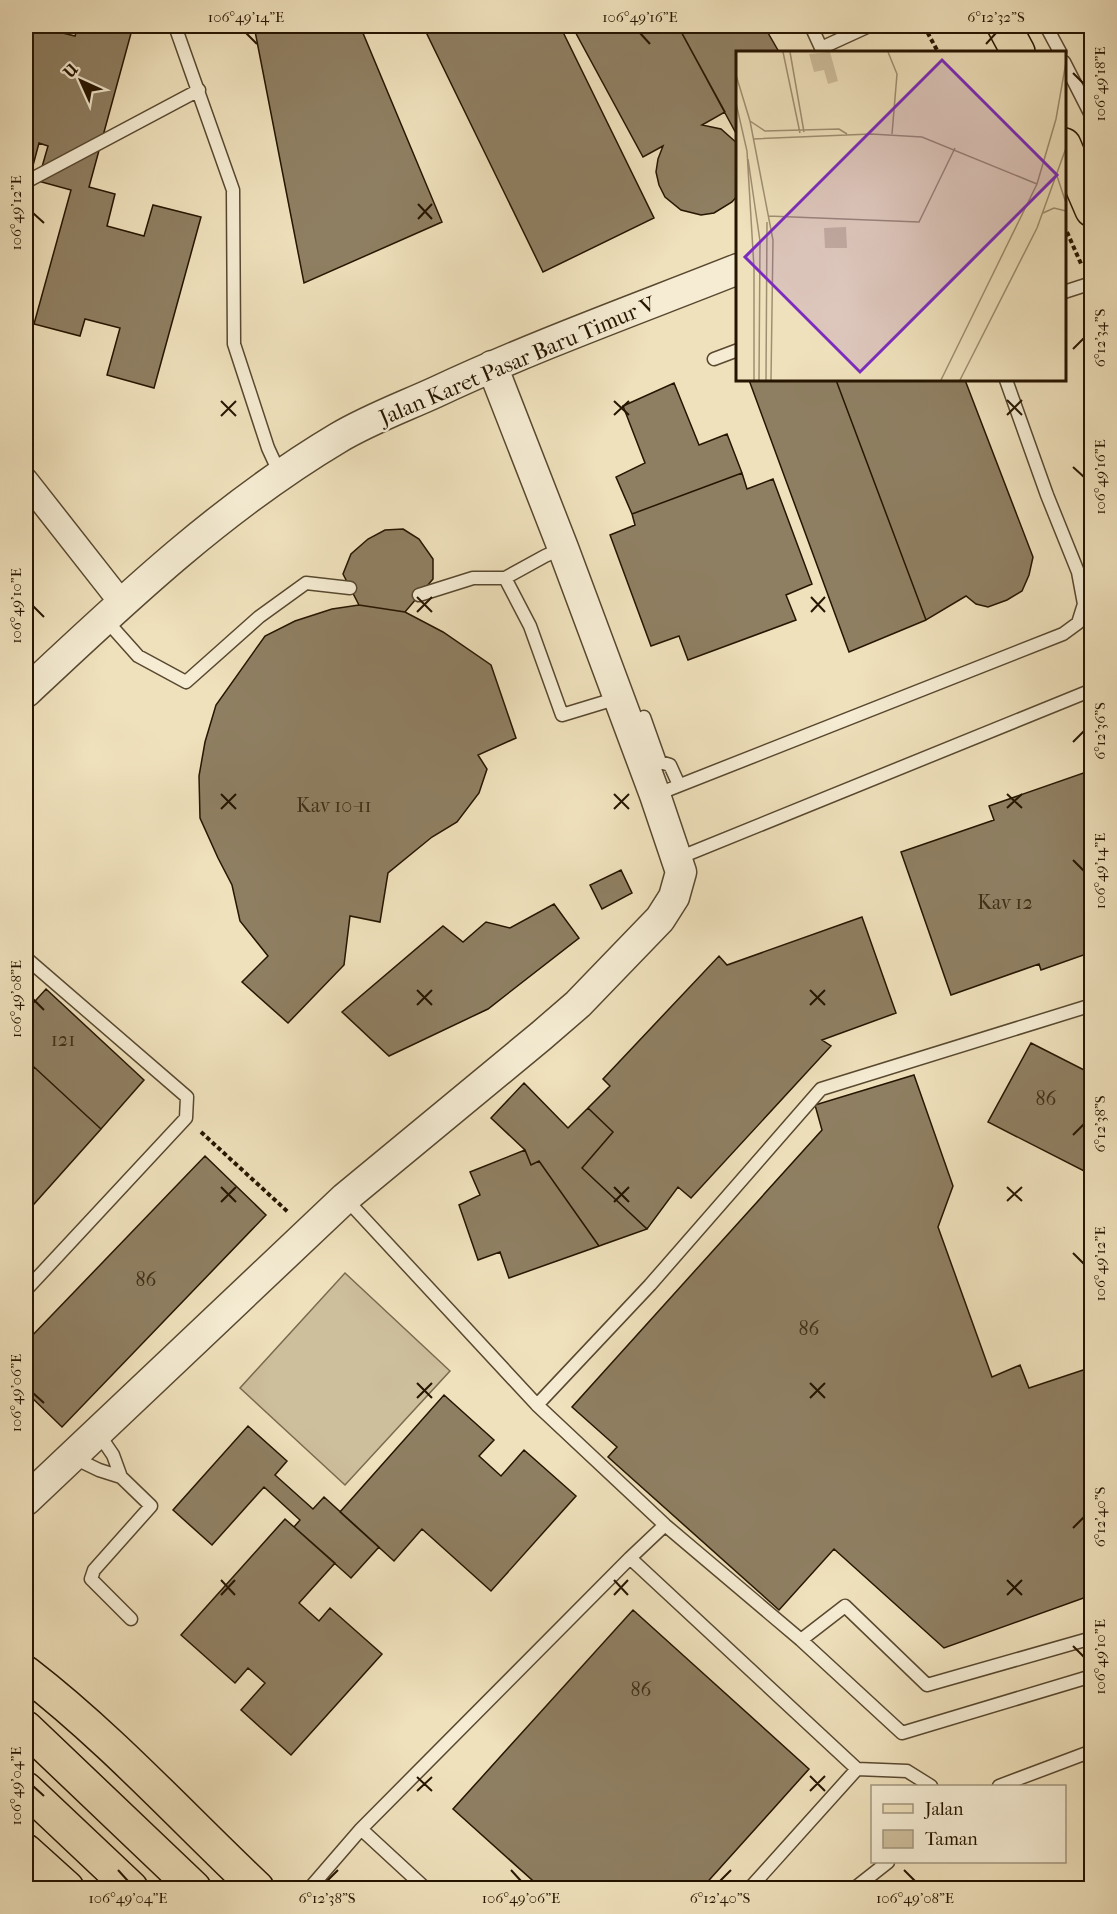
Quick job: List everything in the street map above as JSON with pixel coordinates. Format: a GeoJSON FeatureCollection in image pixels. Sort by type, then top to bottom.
{"type":"FeatureCollection","features":[{"type":"Feature","properties":{"kind":"main road"},"geometry":{"type":"LineString","coordinates":[[1004,26],[1017,51]]}},
{"type":"Feature","properties":{"kind":"main road"},"geometry":{"type":"LineString","coordinates":[[1066,147],[1092,210]]}},
{"type":"Feature","properties":{"kind":"main road"},"geometry":{"type":"LineString","coordinates":[[26,1673],[115,1750],[257,1888]]}},
{"type":"Feature","properties":{"kind":"main road"},"geometry":{"type":"LineString","coordinates":[[26,1729],[194,1888]]}},
{"type":"Feature","properties":{"kind":"main road"},"geometry":{"type":"LineString","coordinates":[[26,1789],[130,1888]]}},
{"type":"Feature","properties":{"kind":"main road"},"geometry":{"type":"LineString","coordinates":[[26,1851],[67,1888]]}},
{"type":"Feature","properties":{"kind":"street","name":"Jalan Karet Pasar Baru Timur V"},"geometry":{"type":"LineString","coordinates":[[26,692],[112,610],[225,516],[280,475],[340,437],[492,366],[736,270]]}},
{"type":"Feature","properties":{"kind":"street"},"geometry":{"type":"LineString","coordinates":[[26,1500],[345,1198],[578,1004],[660,919],[674,897],[681,872],[676,859],[660,778],[618,698],[563,548],[492,366]]}},
{"type":"Feature","properties":{"kind":"street"},"geometry":{"type":"LineString","coordinates":[[26,481],[112,610]]}},
{"type":"Feature","properties":{"kind":"lane"},"geometry":{"type":"LineString","coordinates":[[175,26],[233,190],[234,344],[268,448],[280,475]]}},
{"type":"Feature","properties":{"kind":"lane"},"geometry":{"type":"LineString","coordinates":[[811,26],[822,50],[869,26]]}},
{"type":"Feature","properties":{"kind":"lane"},"geometry":{"type":"LineString","coordinates":[[1046,26],[1059,51]]}},
{"type":"Feature","properties":{"kind":"lane"},"geometry":{"type":"LineString","coordinates":[[1087,26],[1092,34]]}},
{"type":"Feature","properties":{"kind":"lane"},"geometry":{"type":"LineString","coordinates":[[1066,64],[1092,117]]}},
{"type":"Feature","properties":{"kind":"lane"},"geometry":{"type":"LineString","coordinates":[[26,182],[199,90]]}},
{"type":"Feature","properties":{"kind":"lane"},"geometry":{"type":"LineString","coordinates":[[1066,292],[1090,284]]}},
{"type":"Feature","properties":{"kind":"lane"},"geometry":{"type":"LineString","coordinates":[[714,359],[736,351]]}},
{"type":"Feature","properties":{"kind":"lane"},"geometry":{"type":"LineString","coordinates":[[644,717],[660,778],[1063,634],[1078,623],[1084,604],[1078,572],[1047,495],[1006,381]]}},
{"type":"Feature","properties":{"kind":"lane"},"geometry":{"type":"LineString","coordinates":[[418,595],[473,578],[505,578],[563,548]]}},
{"type":"Feature","properties":{"kind":"lane"},"geometry":{"type":"LineString","coordinates":[[505,578],[530,626],[562,715],[618,698]]}},
{"type":"Feature","properties":{"kind":"lane"},"geometry":{"type":"LineString","coordinates":[[112,610],[138,656],[186,682],[259,617],[306,583],[350,588]]}},
{"type":"Feature","properties":{"kind":"lane"},"geometry":{"type":"LineString","coordinates":[[676,859],[1092,690]]}},
{"type":"Feature","properties":{"kind":"lane"},"geometry":{"type":"LineString","coordinates":[[26,958],[187,1097],[186,1118],[26,1290]]}},
{"type":"Feature","properties":{"kind":"lane"},"geometry":{"type":"LineString","coordinates":[[537,1405],[650,1285],[821,1089],[1092,1005]]}},
{"type":"Feature","properties":{"kind":"lane"},"geometry":{"type":"LineString","coordinates":[[345,1198],[537,1405],[666,1525],[801,1640],[902,1733],[1092,1676]]}},
{"type":"Feature","properties":{"kind":"lane"},"geometry":{"type":"LineString","coordinates":[[97,1431],[112,1455],[121,1477],[152,1506],[94,1570],[91,1579],[131,1619]]}},
{"type":"Feature","properties":{"kind":"lane"},"geometry":{"type":"LineString","coordinates":[[71,1456],[99,1470],[121,1477]]}},
{"type":"Feature","properties":{"kind":"lane"},"geometry":{"type":"LineString","coordinates":[[310,1888],[362,1829],[630,1558],[666,1525]]}},
{"type":"Feature","properties":{"kind":"lane"},"geometry":{"type":"LineString","coordinates":[[630,1558],[857,1769],[907,1771],[929,1785]]}},
{"type":"Feature","properties":{"kind":"lane"},"geometry":{"type":"LineString","coordinates":[[801,1640],[845,1606],[927,1685],[1092,1638]]}},
{"type":"Feature","properties":{"kind":"lane"},"geometry":{"type":"LineString","coordinates":[[1002,1785],[1092,1752]]}},
{"type":"Feature","properties":{"kind":"lane"},"geometry":{"type":"LineString","coordinates":[[750,1888],[857,1769]]}},
{"type":"Feature","properties":{"kind":"lane"},"geometry":{"type":"LineString","coordinates":[[362,1829],[425,1888]]}},
{"type":"Feature","properties":{"kind":"lane"},"geometry":{"type":"LineString","coordinates":[[855,1888],[887,1863]]}},
{"type":"Feature","properties":{"kind":"path"},"geometry":{"type":"LineString","coordinates":[[924,26],[937,51]]}},
{"type":"Feature","properties":{"kind":"path"},"geometry":{"type":"LineString","coordinates":[[1066,229],[1090,284]]}},
{"type":"Feature","properties":{"kind":"path"},"geometry":{"type":"LineString","coordinates":[[1088,396],[1092,406]]}},
{"type":"Feature","properties":{"kind":"path"},"geometry":{"type":"LineString","coordinates":[[186,1118],[309,1231]]}},
{"type":"Feature","properties":{"kind":"green space"},"geometry":{"type":"Polygon","coordinates":[[[345,1273],[450,1371],[345,1485],[240,1388],[345,1273]]]}},
{"type":"Feature","properties":{"kind":"building"},"geometry":{"type":"Polygon","coordinates":[[[26,26],[75,36],[78,26],[133,26],[89,187],[115,194],[107,226],[144,236],[153,205],[201,217],[154,388],[107,375],[120,328],[85,319],[80,336],[34,324],[71,190],[38,181],[48,146],[39,143],[31,173],[26,171],[26,26]]]}},
{"type":"Feature","properties":{"kind":"building"},"geometry":{"type":"Polygon","coordinates":[[[254,26],[360,26],[442,222],[304,283],[254,26]]]}},
{"type":"Feature","properties":{"kind":"building"},"geometry":{"type":"Polygon","coordinates":[[[423,26],[560,26],[654,218],[543,272],[423,26]]]}},
{"type":"Feature","properties":{"kind":"building"},"geometry":{"type":"Polygon","coordinates":[[[572,26],[678,26],[725,112],[702,125],[721,129],[736,142],[736,197],[714,213],[701,215],[681,210],[665,197],[659,185],[656,172],[663,146],[643,157],[572,26]]]}},
{"type":"Feature","properties":{"kind":"building"},"geometry":{"type":"Polygon","coordinates":[[[678,26],[764,26],[778,51],[736,51],[736,133],[678,26]]]}},
{"type":"Feature","properties":{"kind":"building"},"geometry":{"type":"Polygon","coordinates":[[[749,381],[836,381],[926,620],[849,652],[749,381]]]}},
{"type":"Feature","properties":{"kind":"building"},"geometry":{"type":"Polygon","coordinates":[[[836,381],[965,381],[1033,557],[1022,591],[1007,600],[988,607],[976,604],[966,596],[926,620],[836,381]]]}},
{"type":"Feature","properties":{"kind":"building"},"geometry":{"type":"Polygon","coordinates":[[[674,383],[699,445],[727,434],[742,473],[632,514],[616,477],[645,463],[623,406],[674,383]]]}},
{"type":"Feature","properties":{"kind":"building"},"geometry":{"type":"Polygon","coordinates":[[[742,473],[747,489],[773,479],[812,584],[786,595],[796,620],[688,660],[679,636],[651,646],[610,535],[635,525],[632,514],[742,473]]]}},
{"type":"Feature","properties":{"kind":"building"},"geometry":{"type":"Polygon","coordinates":[[[403,529],[419,539],[433,559],[433,579],[405,612],[359,605],[343,574],[351,554],[368,539],[385,530],[403,529]]]}},
{"type":"Feature","properties":{"kind":"building"},"geometry":{"type":"Polygon","coordinates":[[[359,605],[405,612],[443,632],[491,665],[516,738],[478,755],[487,769],[479,793],[457,822],[432,837],[388,873],[380,922],[350,916],[344,965],[288,1023],[242,982],[268,956],[240,921],[232,885],[200,818],[199,776],[205,742],[216,705],[265,636],[295,621],[332,609],[359,605]]]}},
{"type":"Feature","properties":{"kind":"building"},"geometry":{"type":"Polygon","coordinates":[[[1092,770],[1092,952],[1041,970],[1039,964],[951,995],[901,852],[994,820],[989,806],[1092,770]]]}},
{"type":"Feature","properties":{"kind":"building"},"geometry":{"type":"Polygon","coordinates":[[[621,870],[632,893],[602,909],[590,885],[621,870]]]}},
{"type":"Feature","properties":{"kind":"building"},"geometry":{"type":"Polygon","coordinates":[[[554,904],[579,938],[488,1009],[389,1056],[342,1012],[443,926],[463,942],[486,922],[510,928],[554,904]]]}},
{"type":"Feature","properties":{"kind":"building"},"geometry":{"type":"Polygon","coordinates":[[[862,917],[896,1013],[822,1040],[831,1046],[691,1198],[678,1187],[647,1229],[582,1168],[613,1132],[588,1108],[610,1086],[603,1079],[719,956],[727,965],[862,917]]]}},
{"type":"Feature","properties":{"kind":"building"},"geometry":{"type":"Polygon","coordinates":[[[46,989],[144,1080],[101,1129],[34,1067],[26,1076],[26,1011],[46,989]]]}},
{"type":"Feature","properties":{"kind":"building"},"geometry":{"type":"Polygon","coordinates":[[[1031,1043],[1092,1074],[1092,1175],[988,1122],[1031,1043]]]}},
{"type":"Feature","properties":{"kind":"building"},"geometry":{"type":"Polygon","coordinates":[[[34,1067],[101,1129],[26,1213],[26,1076],[34,1067]]]}},
{"type":"Feature","properties":{"kind":"building"},"geometry":{"type":"Polygon","coordinates":[[[914,1075],[953,1186],[938,1227],[992,1377],[1020,1365],[1029,1388],[1092,1367],[1092,1595],[944,1648],[834,1549],[779,1610],[608,1457],[617,1447],[572,1407],[822,1130],[815,1105],[914,1075]]]}},
{"type":"Feature","properties":{"kind":"building"},"geometry":{"type":"Polygon","coordinates":[[[524,1083],[568,1128],[588,1108],[613,1132],[582,1168],[647,1229],[599,1246],[539,1161],[531,1165],[525,1150],[491,1118],[524,1083]]]}},
{"type":"Feature","properties":{"kind":"building"},"geometry":{"type":"Polygon","coordinates":[[[525,1150],[531,1165],[539,1161],[599,1246],[509,1278],[500,1252],[478,1260],[459,1205],[480,1195],[470,1172],[525,1150]]]}},
{"type":"Feature","properties":{"kind":"building"},"geometry":{"type":"Polygon","coordinates":[[[205,1156],[266,1215],[62,1427],[26,1392],[26,1342],[205,1156]]]}},
{"type":"Feature","properties":{"kind":"building"},"geometry":{"type":"Polygon","coordinates":[[[444,1395],[494,1440],[479,1456],[501,1476],[524,1450],[576,1496],[491,1591],[422,1529],[394,1561],[340,1512],[444,1395]]]}},
{"type":"Feature","properties":{"kind":"building"},"geometry":{"type":"Polygon","coordinates":[[[248,1426],[287,1461],[275,1475],[313,1509],[324,1497],[379,1547],[351,1578],[294,1527],[300,1520],[264,1487],[212,1545],[173,1510],[248,1426]]]}},
{"type":"Feature","properties":{"kind":"building"},"geometry":{"type":"Polygon","coordinates":[[[285,1519],[335,1563],[299,1603],[319,1621],[330,1608],[382,1654],[291,1755],[241,1710],[265,1683],[248,1668],[235,1683],[181,1635],[285,1519]]]}},
{"type":"Feature","properties":{"kind":"building"},"geometry":{"type":"Polygon","coordinates":[[[633,1610],[809,1769],[702,1888],[541,1888],[453,1809],[633,1610]]]}}]}
